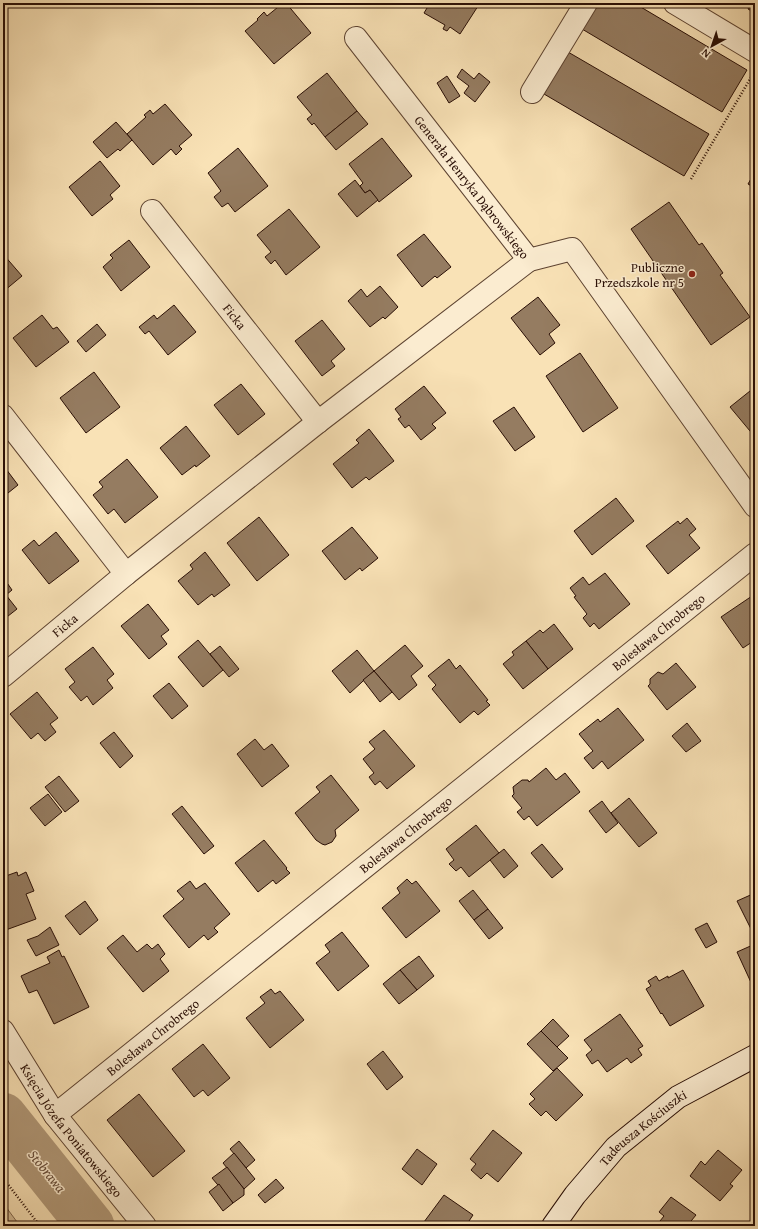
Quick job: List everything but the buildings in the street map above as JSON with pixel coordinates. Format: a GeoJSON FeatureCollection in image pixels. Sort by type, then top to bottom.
{"type":"FeatureCollection","features":[{"type":"Feature","properties":{"kind":"street"},"geometry":{"type":"LineString","coordinates":[[532,92],[586,3]]}},
{"type":"Feature","properties":{"kind":"street"},"geometry":{"type":"LineString","coordinates":[[675,3],[755,51]]}},
{"type":"Feature","properties":{"kind":"street","name":"Generała Henryka Dąbrowskiego"},"geometry":{"type":"LineString","coordinates":[[356,38],[529,260],[572,249],[755,506]]}},
{"type":"Feature","properties":{"kind":"street","name":"Ficka"},"geometry":{"type":"LineString","coordinates":[[152,211],[318,422]]}},
{"type":"Feature","properties":{"kind":"street","name":"Ficka"},"geometry":{"type":"LineString","coordinates":[[3,676],[126,574],[318,422],[529,260]]}},
{"type":"Feature","properties":{"kind":"street"},"geometry":{"type":"LineString","coordinates":[[3,416],[126,574]]}},
{"type":"Feature","properties":{"kind":"street","name":"Bolesława Chrobrego"},"geometry":{"type":"LineString","coordinates":[[55,1115],[755,554]]}},
{"type":"Feature","properties":{"kind":"street","name":"Księcia Józefa Poniatowskiego"},"geometry":{"type":"LineString","coordinates":[[3,1031],[55,1115],[145,1226]]}},
{"type":"Feature","properties":{"kind":"street","name":"Tadeusza Kościuszki"},"geometry":{"type":"LineString","coordinates":[[553,1226],[575,1195],[616,1147],[678,1097],[755,1056]]}},
{"type":"Feature","properties":{"kind":"path"},"geometry":{"type":"LineString","coordinates":[[691,179],[755,70]]}},
{"type":"Feature","properties":{"kind":"path"},"geometry":{"type":"LineString","coordinates":[[3,1178],[40,1226]]}},
{"type":"Feature","properties":{"kind":"shaded area"},"geometry":{"type":"Polygon","coordinates":[[[3,1203],[20,1226],[3,1226],[3,1203]]]}},
{"type":"Feature","properties":{"kind":"waterway","name":"Stobrawa"},"geometry":{"type":"LineString","coordinates":[[3,1116],[91,1226]]}},
{"type":"Feature","properties":{"kind":"place","name":"Publiczne Przedszkole nr 5"},"geometry":{"type":"Point","coordinates":[692,274]}}]}
